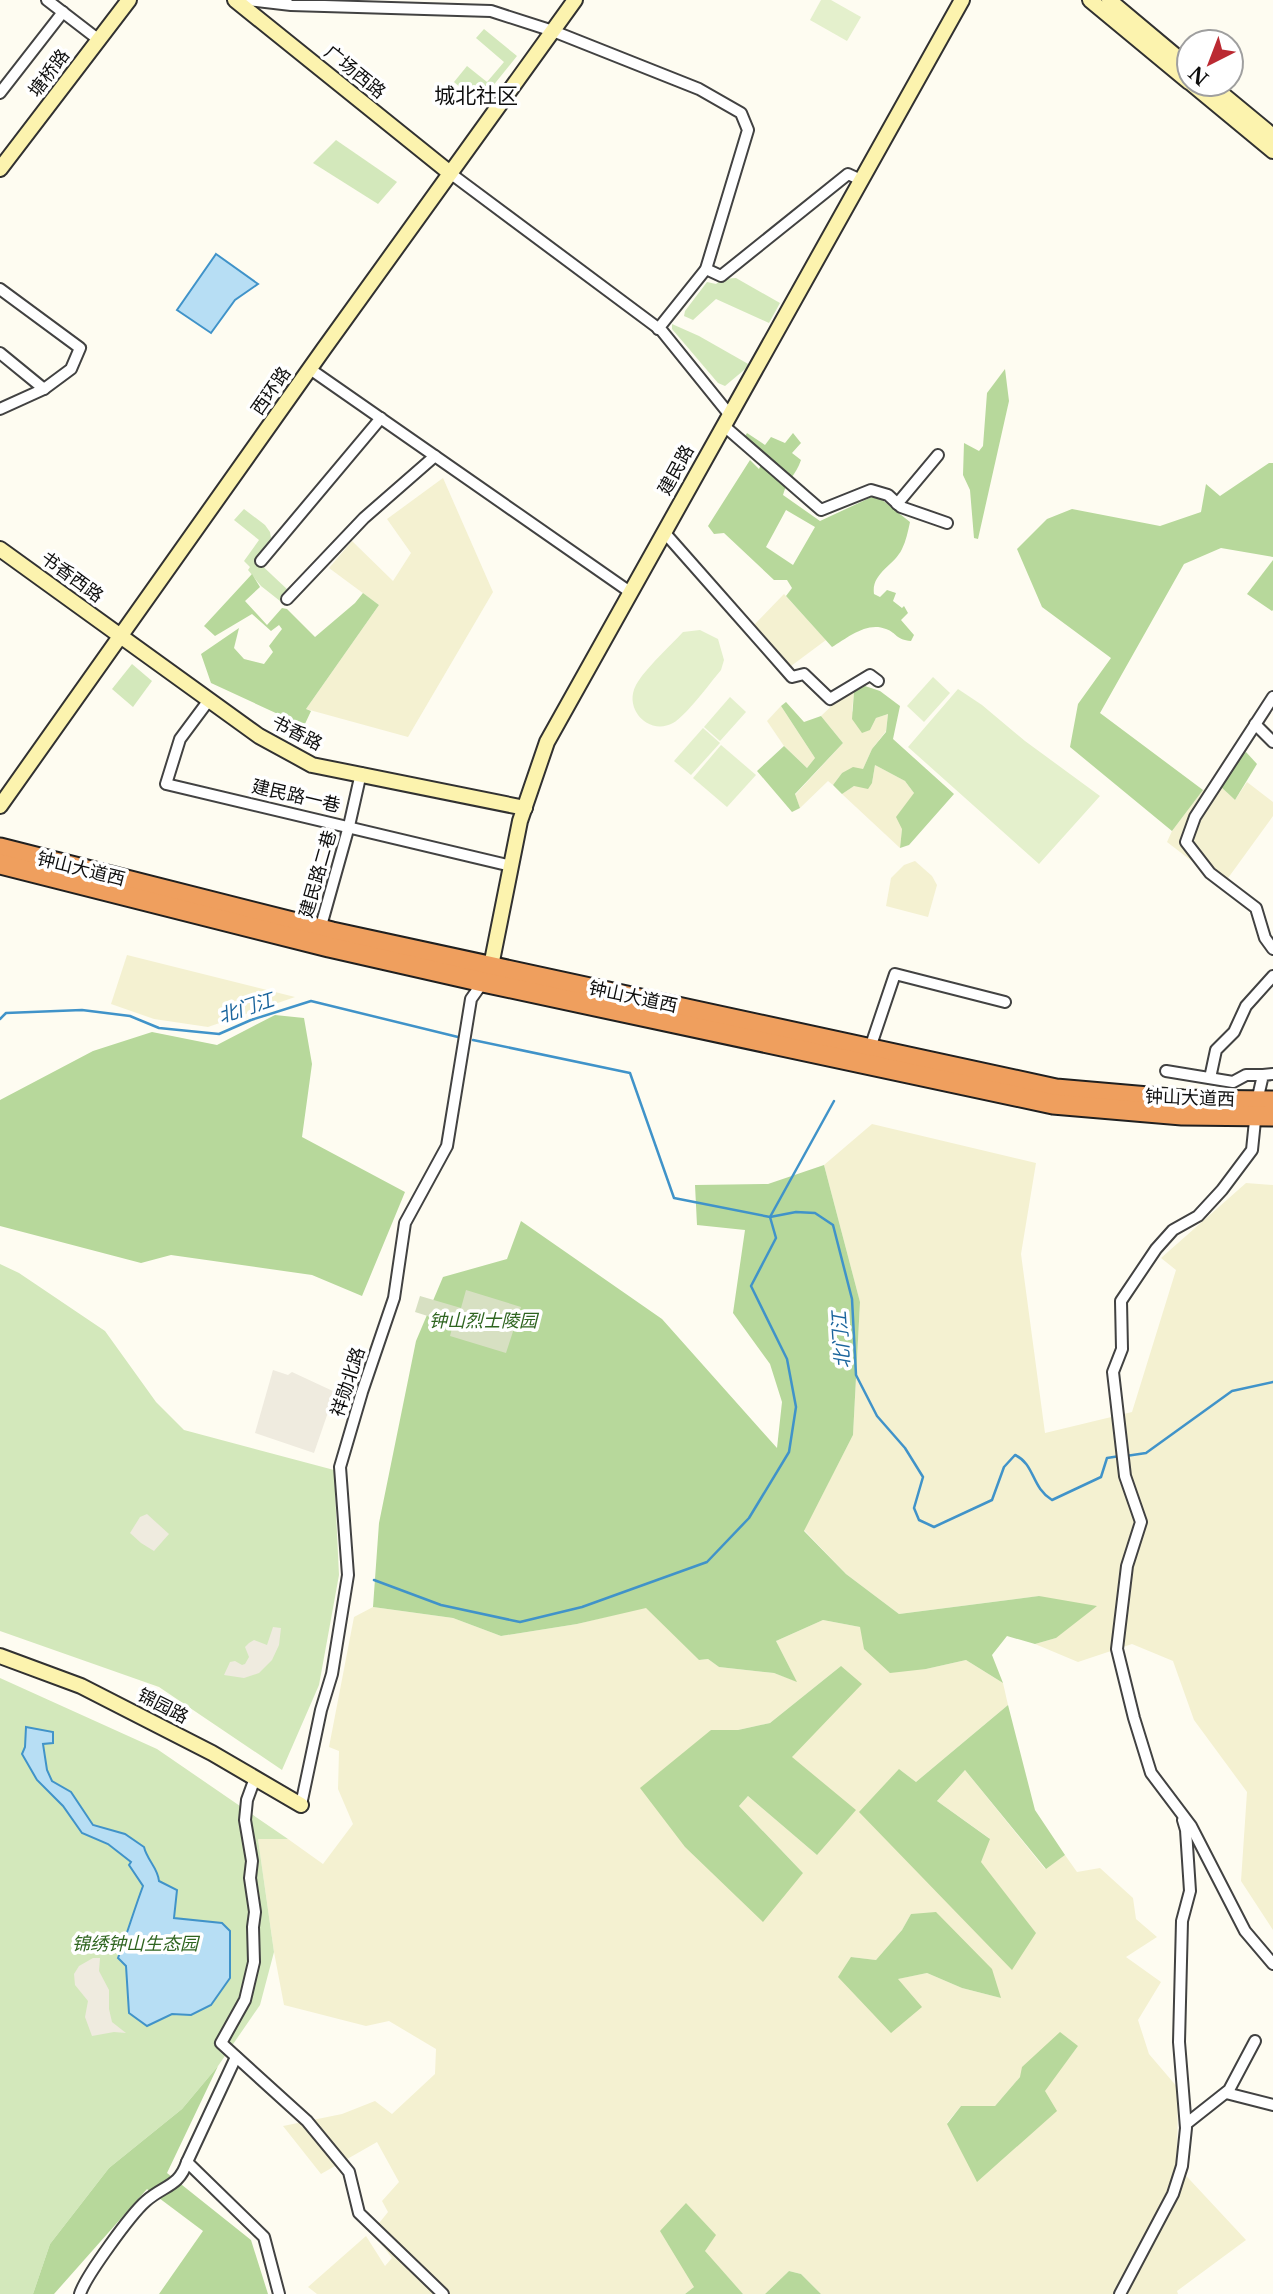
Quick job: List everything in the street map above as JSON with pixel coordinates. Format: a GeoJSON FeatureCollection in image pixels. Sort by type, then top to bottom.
{"type":"FeatureCollection","features":[{"type":"Feature","properties":{"kind":"highway","name":"钟山大道西"},"geometry":{"type":"LineString","coordinates":[[0,848],[318,936]]}},
{"type":"Feature","properties":{"kind":"highway","name":"钟山大道西"},"geometry":{"type":"LineString","coordinates":[[0,864],[487,974],[867,1056],[1053,1104],[1182,1115],[1265,1108]]}},
{"type":"Feature","properties":{"kind":"street"},"geometry":{"type":"LineString","coordinates":[[47,0],[99,40]]}},
{"type":"Feature","properties":{"kind":"street","name":"塘桥路"},"geometry":{"type":"LineString","coordinates":[[0,169],[129,0]]}},
{"type":"Feature","properties":{"kind":"street","name":"广场西路"},"geometry":{"type":"LineString","coordinates":[[235,0],[450,173]]}},
{"type":"Feature","properties":{"kind":"street"},"geometry":{"type":"LineString","coordinates":[[247,0],[291,5],[491,11],[553,31],[699,89],[741,113],[748,130],[706,269],[659,329]]}},
{"type":"Feature","properties":{"kind":"street","name":"西环路"},"geometry":{"type":"LineString","coordinates":[[0,806],[575,0]]}},
{"type":"Feature","properties":{"kind":"street","name":"建民路"},"geometry":{"type":"LineString","coordinates":[[487,974],[525,808],[547,743],[962,0]]}},
{"type":"Feature","properties":{"kind":"street"},"geometry":{"type":"LineString","coordinates":[[1090,0],[1175,71]]}},
{"type":"Feature","properties":{"kind":"street"},"geometry":{"type":"LineString","coordinates":[[1108,0],[1175,55]]}},
{"type":"Feature","properties":{"kind":"street"},"geometry":{"type":"LineString","coordinates":[[0,93],[63,12]]}},
{"type":"Feature","properties":{"kind":"street"},"geometry":{"type":"LineString","coordinates":[[1208,98],[1273,151]]}},
{"type":"Feature","properties":{"kind":"street"},"geometry":{"type":"LineString","coordinates":[[1227,98],[1273,136]]}},
{"type":"Feature","properties":{"kind":"street"},"geometry":{"type":"LineString","coordinates":[[450,173],[659,329],[726,420],[821,510],[871,490],[888,495],[901,507],[947,523]]}},
{"type":"Feature","properties":{"kind":"street"},"geometry":{"type":"LineString","coordinates":[[706,269],[721,276],[848,174],[861,180]]}},
{"type":"Feature","properties":{"kind":"street"},"geometry":{"type":"LineString","coordinates":[[0,289],[80,348],[71,369],[44,389],[0,409]]}},
{"type":"Feature","properties":{"kind":"street"},"geometry":{"type":"LineString","coordinates":[[0,353],[44,389]]}},
{"type":"Feature","properties":{"kind":"street"},"geometry":{"type":"LineString","coordinates":[[310,369],[630,592]]}},
{"type":"Feature","properties":{"kind":"street"},"geometry":{"type":"LineString","coordinates":[[261,561],[381,418]]}},
{"type":"Feature","properties":{"kind":"street"},"geometry":{"type":"LineString","coordinates":[[897,504],[938,455]]}},
{"type":"Feature","properties":{"kind":"street"},"geometry":{"type":"LineString","coordinates":[[287,599],[364,518],[435,456]]}},
{"type":"Feature","properties":{"kind":"street"},"geometry":{"type":"LineString","coordinates":[[664,532],[792,677],[804,674],[830,699],[870,675],[878,681]]}},
{"type":"Feature","properties":{"kind":"street","name":"书香西路"},"geometry":{"type":"LineString","coordinates":[[0,550],[121,636]]}},
{"type":"Feature","properties":{"kind":"street","name":"书香路"},"geometry":{"type":"LineString","coordinates":[[121,636],[259,736],[312,765],[525,808]]}},
{"type":"Feature","properties":{"kind":"street"},"geometry":{"type":"LineString","coordinates":[[1273,697],[1195,817],[1186,842],[1210,873],[1256,908],[1265,939],[1273,948]]}},
{"type":"Feature","properties":{"kind":"street","name":"建民路一巷"},"geometry":{"type":"LineString","coordinates":[[209,700],[180,739],[166,784],[511,866]]}},
{"type":"Feature","properties":{"kind":"street"},"geometry":{"type":"LineString","coordinates":[[1255,724],[1273,743]]}},
{"type":"Feature","properties":{"kind":"street","name":"建民路二巷"},"geometry":{"type":"LineString","coordinates":[[318,936],[361,773]]}},
{"type":"Feature","properties":{"kind":"street","name":"祥勋北路"},"geometry":{"type":"LineString","coordinates":[[300,1805],[321,1710],[332,1674],[348,1575],[340,1467],[394,1298],[405,1223],[447,1146],[471,999],[487,974]]}},
{"type":"Feature","properties":{"kind":"street"},"geometry":{"type":"LineString","coordinates":[[867,1056],[895,974],[1005,1002]]}},
{"type":"Feature","properties":{"kind":"street"},"geometry":{"type":"LineString","coordinates":[[1210,1078],[1216,1050],[1234,1032],[1246,1006],[1273,976]]}},
{"type":"Feature","properties":{"kind":"street"},"geometry":{"type":"LineString","coordinates":[[1166,1072],[1233,1082],[1246,1075],[1268,1074],[1265,1108],[1252,1150],[1223,1190],[1198,1216],[1173,1230],[1156,1249],[1121,1301],[1122,1349],[1113,1373],[1123,1466],[1141,1522],[1128,1566],[1117,1649],[1134,1718],[1152,1773],[1191,1826],[1228,1893],[1245,1931],[1273,1964]]}},
{"type":"Feature","properties":{"kind":"street","name":"锦园路"},"geometry":{"type":"LineString","coordinates":[[0,1656],[81,1686],[212,1754],[300,1805]]}},
{"type":"Feature","properties":{"kind":"street"},"geometry":{"type":"LineString","coordinates":[[255,1778],[247,1800],[245,1820],[252,1861],[250,1878],[255,1912],[254,1962],[245,2000],[221,2043],[307,2121],[349,2172],[359,2213],[443,2294]]}},
{"type":"Feature","properties":{"kind":"street"},"geometry":{"type":"LineString","coordinates":[[1120,2294],[1173,2194],[1182,2166],[1186,2124],[1179,2029],[1182,1921],[1189,1891],[1186,1830],[1180,1812]]}},
{"type":"Feature","properties":{"kind":"street"},"geometry":{"type":"LineString","coordinates":[[1186,2124],[1226,2093],[1255,2041]]}},
{"type":"Feature","properties":{"kind":"street"},"geometry":{"type":"LineString","coordinates":[[80,2294],[115,2239],[144,2202],[182,2176],[236,2057]]}},
{"type":"Feature","properties":{"kind":"street"},"geometry":{"type":"LineString","coordinates":[[1226,2093],[1273,2105]]}},
{"type":"Feature","properties":{"kind":"street"},"geometry":{"type":"LineString","coordinates":[[187,2162],[264,2237],[279,2294]]}},
{"type":"Feature","properties":{"kind":"shaded area"},"geometry":{"type":"Polygon","coordinates":[[[443,478],[493,592],[408,737],[306,709],[379,605],[329,568],[352,541],[393,581],[411,553],[387,519],[443,478]]]}},
{"type":"Feature","properties":{"kind":"shaded area"},"geometry":{"type":"Polygon","coordinates":[[[784,594],[826,640],[791,666],[754,625],[784,594]]]}},
{"type":"Feature","properties":{"kind":"shaded area"},"geometry":{"type":"Polygon","coordinates":[[[854,692],[852,711],[870,730],[876,718],[888,714],[886,731],[872,749],[863,769],[842,773],[833,785],[828,781],[800,808],[795,795],[843,743],[821,716],[838,700],[854,692]]]}},
{"type":"Feature","properties":{"kind":"shaded area"},"geometry":{"type":"Polygon","coordinates":[[[781,706],[815,758],[807,768],[784,746],[767,721],[781,706]]]}},
{"type":"Feature","properties":{"kind":"shaded area"},"geometry":{"type":"Polygon","coordinates":[[[875,765],[905,781],[914,793],[902,829],[900,848],[842,794],[854,786],[872,783],[875,765]]]}},
{"type":"Feature","properties":{"kind":"shaded area"},"geometry":{"type":"Polygon","coordinates":[[[1247,782],[1273,802],[1273,816],[1223,885],[1167,842],[1172,831],[1203,790],[1219,785],[1235,800],[1247,782]]]}},
{"type":"Feature","properties":{"kind":"shaded area"},"geometry":{"type":"Polygon","coordinates":[[[915,861],[932,876],[937,885],[928,917],[886,906],[891,878],[904,865],[915,861]]]}},
{"type":"Feature","properties":{"kind":"shaded area"},"geometry":{"type":"Polygon","coordinates":[[[127,955],[295,997],[208,1027],[154,1019],[111,1004],[127,955]]]}},
{"type":"Feature","properties":{"kind":"shaded area"},"geometry":{"type":"Polygon","coordinates":[[[872,1124],[1036,1163],[1021,1254],[1045,1433],[1132,1412],[1176,1270],[1161,1258],[1246,1183],[1273,1185],[1273,1930],[1241,1881],[1247,1792],[1194,1720],[1173,1661],[1132,1644],[1078,1662],[1035,1644],[1056,1638],[1040,1596],[899,1614],[846,1574],[804,1530],[853,1435],[860,1302],[824,1165],[872,1124]]]}},
{"type":"Feature","properties":{"kind":"shaded area"},"geometry":{"type":"Polygon","coordinates":[[[273,1370],[288,1375],[292,1372],[335,1392],[314,1453],[255,1433],[273,1370]]]}},
{"type":"Feature","properties":{"kind":"shaded area"},"geometry":{"type":"Polygon","coordinates":[[[147,1514],[169,1534],[154,1551],[130,1533],[140,1517],[147,1514]]]}},
{"type":"Feature","properties":{"kind":"shaded area"},"geometry":{"type":"Polygon","coordinates":[[[373,1607],[453,1618],[501,1636],[577,1624],[646,1607],[699,1660],[708,1659],[719,1667],[774,1673],[796,1681],[776,1641],[823,1620],[860,1627],[926,1669],[966,1660],[1003,1683],[1008,1705],[916,1782],[899,1769],[1036,1933],[980,1862],[989,1838],[937,1801],[965,1770],[1045,1869],[1065,1855],[1077,1872],[1100,1868],[1133,1898],[1136,1919],[1157,1937],[1126,1957],[1161,1982],[1138,2020],[1149,2054],[1178,2088],[1177,2166],[1246,2240],[1177,2291],[1178,2294],[821,2294],[801,2274],[789,2271],[765,2294],[743,2294],[704,2251],[686,2203],[694,2287],[685,2294],[317,2294],[308,2287],[366,2236],[385,2266],[392,2258],[372,2232],[388,2212],[382,2201],[399,2182],[377,2142],[321,2174],[283,2126],[342,2114],[375,2101],[392,2114],[435,2074],[436,2049],[389,2021],[366,2026],[284,2005],[274,1952],[258,1839],[288,1839],[323,1864],[353,1824],[338,1789],[339,1751],[329,1747],[354,1617],[373,1607]],[[841,1666],[770,1723],[738,1730],[711,1730],[685,1847],[803,1873],[739,1806],[748,1796],[817,1855],[792,1757],[841,1666]],[[911,1914],[902,1930],[876,1960],[851,1957],[897,1979],[927,1973],[962,1988],[1001,1998],[911,1914]],[[1078,2046],[1020,2077],[995,2106],[961,2106],[947,2123],[1044,2091],[1078,2046]]]}},
{"type":"Feature","properties":{"kind":"shaded area"},"geometry":{"type":"Polygon","coordinates":[[[273,1627],[281,1628],[279,1645],[272,1660],[259,1673],[244,1678],[224,1675],[230,1662],[245,1664],[249,1657],[245,1647],[249,1643],[254,1640],[267,1645],[273,1627]]]}},
{"type":"Feature","properties":{"kind":"shaded area"},"geometry":{"type":"Polygon","coordinates":[[[93,1958],[100,1958],[99,1971],[109,1990],[112,2022],[126,2033],[92,2036],[85,2017],[88,2001],[75,1985],[74,1974],[79,1966],[93,1958]]]}},
{"type":"Feature","properties":{"kind":"green space"},"geometry":{"type":"Polygon","coordinates":[[[821,0],[831,0],[861,17],[847,41],[810,20],[821,0]]]}},
{"type":"Feature","properties":{"kind":"green space"},"geometry":{"type":"Polygon","coordinates":[[[484,29],[517,56],[479,103],[454,82],[467,66],[487,82],[504,62],[476,38],[484,29]]]}},
{"type":"Feature","properties":{"kind":"green space"},"geometry":{"type":"Polygon","coordinates":[[[336,140],[397,182],[378,204],[313,163],[336,140]]]}},
{"type":"Feature","properties":{"kind":"green space"},"geometry":{"type":"Polygon","coordinates":[[[736,278],[780,303],[769,323],[716,299],[693,320],[684,316],[707,282],[716,284],[722,279],[736,278]]]}},
{"type":"Feature","properties":{"kind":"green space"},"geometry":{"type":"Polygon","coordinates":[[[672,324],[750,365],[725,386],[718,383],[672,329],[672,324]]]}},
{"type":"Feature","properties":{"kind":"green space"},"geometry":{"type":"Polygon","coordinates":[[[1005,369],[1009,401],[978,539],[974,538],[970,490],[963,475],[964,443],[979,451],[983,446],[987,393],[1005,369]]]}},
{"type":"Feature","properties":{"kind":"green space"},"geometry":{"type":"Polygon","coordinates":[[[747,433],[765,445],[771,437],[785,443],[793,433],[801,443],[792,453],[801,460],[783,495],[820,521],[876,495],[910,522],[902,549],[879,575],[874,594],[880,597],[887,590],[896,593],[893,601],[902,608],[904,606],[908,613],[901,620],[914,635],[911,641],[886,629],[872,627],[832,647],[786,596],[792,588],[787,580],[774,580],[724,533],[714,534],[708,526],[750,460],[759,469],[765,456],[744,438],[747,433]],[[786,510],[766,547],[793,565],[815,527],[786,510]]]}},
{"type":"Feature","properties":{"kind":"green space"},"geometry":{"type":"Polygon","coordinates":[[[1269,463],[1273,463],[1273,557],[1221,548],[1184,564],[1100,713],[1203,790],[1172,831],[1070,747],[1078,704],[1111,658],[1042,607],[1017,549],[1047,519],[1072,509],[1160,526],[1201,512],[1206,484],[1220,496],[1269,463]]]}},
{"type":"Feature","properties":{"kind":"green space"},"geometry":{"type":"Polygon","coordinates":[[[244,509],[270,532],[271,538],[255,559],[289,591],[280,601],[261,586],[244,561],[259,540],[234,520],[244,509]]]}},
{"type":"Feature","properties":{"kind":"green space"},"geometry":{"type":"Polygon","coordinates":[[[1273,560],[1273,610],[1272,611],[1247,594],[1273,560]]]}},
{"type":"Feature","properties":{"kind":"green space"},"geometry":{"type":"Polygon","coordinates":[[[252,574],[260,587],[245,601],[267,625],[282,608],[287,609],[315,637],[363,593],[379,605],[306,709],[311,711],[304,726],[211,683],[201,654],[239,628],[234,648],[244,659],[264,664],[273,652],[269,646],[282,629],[279,625],[271,631],[252,614],[215,636],[204,626],[252,574]]]}},
{"type":"Feature","properties":{"kind":"green space"},"geometry":{"type":"Polygon","coordinates":[[[700,630],[718,639],[724,660],[721,670],[691,707],[673,723],[655,726],[647,723],[636,711],[633,703],[636,685],[683,632],[700,630]]]}},
{"type":"Feature","properties":{"kind":"green space"},"geometry":{"type":"Polygon","coordinates":[[[132,664],[152,681],[133,707],[112,689],[132,664]]]}},
{"type":"Feature","properties":{"kind":"green space"},"geometry":{"type":"Polygon","coordinates":[[[933,677],[950,693],[924,722],[907,706],[933,677]]]}},
{"type":"Feature","properties":{"kind":"green space"},"geometry":{"type":"Polygon","coordinates":[[[865,686],[880,691],[900,706],[893,739],[954,794],[909,845],[900,848],[902,829],[896,817],[914,793],[905,781],[875,765],[872,783],[868,789],[854,786],[842,794],[833,785],[842,773],[853,767],[863,769],[872,749],[886,732],[888,714],[876,718],[870,730],[862,733],[852,719],[854,692],[865,686]]]}},
{"type":"Feature","properties":{"kind":"green space"},"geometry":{"type":"Polygon","coordinates":[[[958,689],[1100,796],[1039,864],[908,747],[958,689]]]}},
{"type":"Feature","properties":{"kind":"green space"},"geometry":{"type":"Polygon","coordinates":[[[730,697],[746,712],[720,741],[704,727],[730,697]]]}},
{"type":"Feature","properties":{"kind":"green space"},"geometry":{"type":"Polygon","coordinates":[[[786,702],[804,722],[821,716],[843,743],[795,794],[800,808],[792,812],[757,771],[784,746],[807,768],[815,758],[781,706],[786,702]]]}},
{"type":"Feature","properties":{"kind":"green space"},"geometry":{"type":"Polygon","coordinates":[[[703,728],[720,743],[691,775],[674,761],[703,728]]]}},
{"type":"Feature","properties":{"kind":"green space"},"geometry":{"type":"Polygon","coordinates":[[[721,745],[756,775],[727,807],[693,778],[721,745]]]}},
{"type":"Feature","properties":{"kind":"green space"},"geometry":{"type":"Polygon","coordinates":[[[1246,752],[1257,764],[1235,800],[1219,785],[1240,755],[1246,752]]]}},
{"type":"Feature","properties":{"kind":"green space"},"geometry":{"type":"Polygon","coordinates":[[[275,1015],[304,1018],[312,1064],[302,1137],[405,1192],[362,1296],[312,1275],[171,1255],[141,1263],[0,1226],[0,1100],[93,1051],[152,1032],[217,1045],[275,1015]]]}},
{"type":"Feature","properties":{"kind":"green space"},"geometry":{"type":"Polygon","coordinates":[[[824,1165],[860,1302],[853,1435],[804,1531],[846,1574],[899,1614],[1039,1596],[1097,1606],[1056,1638],[1035,1644],[1007,1636],[992,1655],[1003,1683],[966,1660],[926,1669],[890,1673],[864,1649],[860,1627],[823,1620],[776,1641],[797,1682],[774,1673],[719,1667],[708,1659],[699,1660],[646,1608],[577,1624],[501,1636],[453,1618],[373,1607],[379,1523],[416,1341],[443,1277],[507,1259],[521,1221],[662,1319],[777,1448],[782,1402],[770,1364],[733,1313],[745,1230],[697,1225],[695,1185],[768,1184],[824,1165]]]}},
{"type":"Feature","properties":{"kind":"green space"},"geometry":{"type":"Polygon","coordinates":[[[0,1264],[19,1273],[105,1331],[156,1402],[184,1430],[334,1470],[339,1575],[319,1685],[282,1770],[159,1687],[0,1631],[0,1264]]]}},
{"type":"Feature","properties":{"kind":"green space","name":"钟山烈士陵园"},"geometry":{"type":"Polygon","coordinates":[[[466,1290],[521,1307],[506,1353],[450,1336],[453,1324],[415,1312],[420,1296],[461,1308],[466,1290]]]}},
{"type":"Feature","properties":{"kind":"green space"},"geometry":{"type":"Polygon","coordinates":[[[841,1666],[862,1684],[792,1757],[856,1810],[817,1855],[748,1796],[739,1806],[803,1873],[763,1922],[685,1847],[640,1788],[711,1730],[738,1730],[770,1723],[841,1666]]]}},
{"type":"Feature","properties":{"kind":"green space","name":"锦绣钟山生态园"},"geometry":{"type":"Polygon","coordinates":[[[0,1678],[157,1749],[288,1839],[258,1839],[274,1952],[260,2005],[218,2066],[182,2109],[109,2168],[50,2244],[33,2294],[0,2294],[0,1678]]]}},
{"type":"Feature","properties":{"kind":"green space"},"geometry":{"type":"Polygon","coordinates":[[[1008,1705],[1035,1810],[1065,1855],[1046,1869],[965,1770],[937,1801],[990,1839],[981,1862],[1036,1933],[1012,1970],[859,1812],[899,1769],[916,1782],[1008,1705]]]}},
{"type":"Feature","properties":{"kind":"green space"},"geometry":{"type":"Polygon","coordinates":[[[936,1912],[992,1969],[1001,1998],[962,1988],[927,1973],[898,1979],[922,2007],[891,2033],[838,1977],[851,1957],[876,1960],[902,1930],[911,1914],[936,1912]]]}},
{"type":"Feature","properties":{"kind":"green space"},"geometry":{"type":"Polygon","coordinates":[[[1060,2032],[1078,2046],[1045,2091],[1057,2111],[977,2182],[947,2124],[961,2106],[995,2106],[1020,2077],[1022,2067],[1060,2032]]]}},
{"type":"Feature","properties":{"kind":"green space"},"geometry":{"type":"Polygon","coordinates":[[[218,2066],[167,2173],[251,2240],[268,2294],[159,2294],[203,2231],[147,2189],[54,2294],[33,2294],[50,2244],[109,2168],[182,2109],[218,2066]]]}},
{"type":"Feature","properties":{"kind":"green space"},"geometry":{"type":"Polygon","coordinates":[[[686,2203],[716,2235],[705,2251],[743,2294],[685,2294],[694,2287],[660,2231],[686,2203]]]}},
{"type":"Feature","properties":{"kind":"green space"},"geometry":{"type":"Polygon","coordinates":[[[789,2271],[801,2274],[821,2294],[765,2294],[789,2271]]]}},
{"type":"Feature","properties":{"kind":"water"},"geometry":{"type":"Polygon","coordinates":[[[216,254],[258,284],[235,300],[211,333],[177,310],[216,254]]]}},
{"type":"Feature","properties":{"kind":"water"},"geometry":{"type":"Polygon","coordinates":[[[26,1727],[53,1732],[53,1743],[43,1744],[47,1770],[52,1781],[71,1792],[93,1825],[125,1834],[144,1847],[159,1881],[177,1890],[174,1918],[222,1923],[230,1931],[230,1978],[211,2005],[191,2015],[172,2014],[147,2026],[129,2013],[126,1966],[118,1958],[143,1886],[129,1865],[131,1862],[108,1844],[82,1833],[63,1806],[37,1780],[22,1754],[26,1727]]]}},
{"type":"Feature","properties":{"kind":"waterway","name":"北门江"},"geometry":{"type":"LineString","coordinates":[[0,1019],[6,1013],[82,1010],[130,1016],[159,1028],[219,1034],[251,1020],[311,1001],[458,1037]]}},
{"type":"Feature","properties":{"kind":"waterway","name":"北门江"},"geometry":{"type":"LineString","coordinates":[[473,1040],[630,1073],[674,1198],[770,1217],[796,1212],[815,1213],[833,1225],[852,1299],[856,1375],[877,1416],[905,1448],[923,1477],[914,1508],[919,1520],[934,1527],[992,1500],[1004,1467],[1015,1455],[1026,1464],[1040,1489],[1052,1500],[1101,1477],[1107,1458],[1120,1456]]}},
{"type":"Feature","properties":{"kind":"waterway"},"geometry":{"type":"LineString","coordinates":[[374,1580],[441,1605],[520,1622],[582,1607],[707,1562],[749,1518],[789,1452],[796,1407],[787,1359],[751,1286],[776,1238],[770,1217],[834,1101]]}},
{"type":"Feature","properties":{"kind":"waterway","name":"北门江"},"geometry":{"type":"LineString","coordinates":[[1126,1456],[1146,1453],[1232,1391],[1273,1382]]}},
{"type":"Feature","properties":{"kind":"district","name":"城北社区"},"geometry":{"type":"Point","coordinates":[476,96]}}]}
